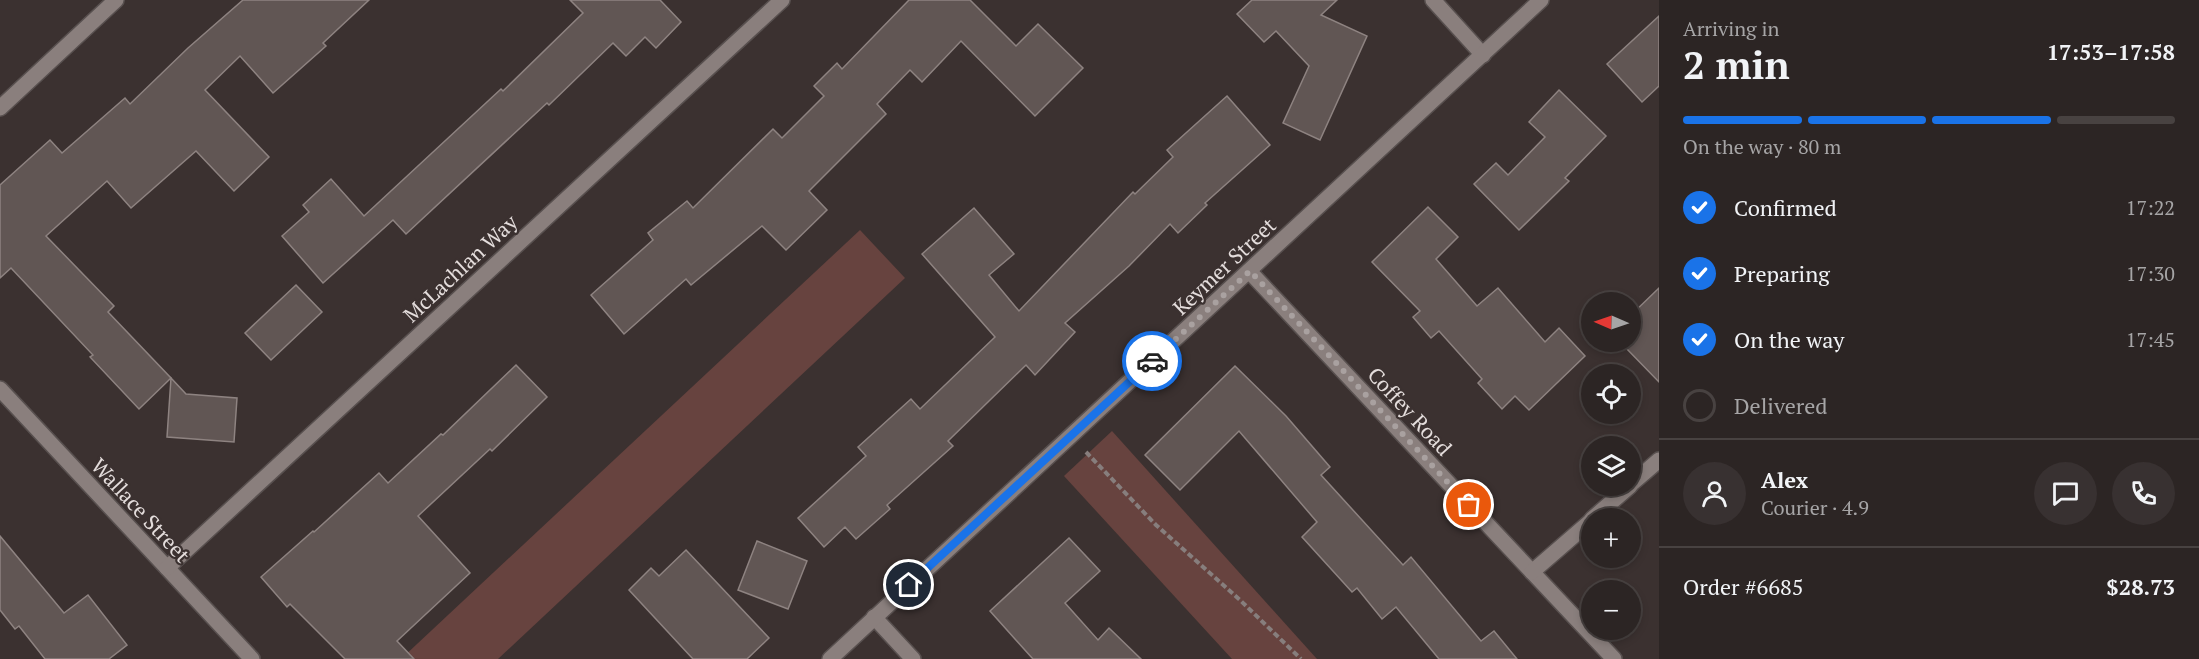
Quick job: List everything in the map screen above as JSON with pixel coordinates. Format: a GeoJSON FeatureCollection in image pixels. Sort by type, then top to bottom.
{"type":"FeatureCollection","features":[{"type":"Feature","properties":{"kind":"street"},"geometry":{"type":"LineString","coordinates":[[0,108],[116,0]]}},
{"type":"Feature","properties":{"kind":"street","name":"McLachlan Way"},"geometry":{"type":"LineString","coordinates":[[167,568],[782,0]]}},
{"type":"Feature","properties":{"kind":"street"},"geometry":{"type":"LineString","coordinates":[[1433,0],[1483,55]]}},
{"type":"Feature","properties":{"kind":"street","name":"Keymer Street"},"geometry":{"type":"LineString","coordinates":[[830,659],[1541,0]]}},
{"type":"Feature","properties":{"kind":"street","name":"Coffey Road"},"geometry":{"type":"LineString","coordinates":[[1250,271],[1614,659]]}},
{"type":"Feature","properties":{"kind":"street","name":"Wallace Street"},"geometry":{"type":"LineString","coordinates":[[0,389],[252,659]]}},
{"type":"Feature","properties":{"kind":"street"},"geometry":{"type":"LineString","coordinates":[[1641,476],[1659,460]]}},
{"type":"Feature","properties":{"kind":"street"},"geometry":{"type":"LineString","coordinates":[[1605,508],[1618,496]]}},
{"type":"Feature","properties":{"kind":"street"},"geometry":{"type":"LineString","coordinates":[[1532,572],[1581,529]]}},
{"type":"Feature","properties":{"kind":"street"},"geometry":{"type":"LineString","coordinates":[[874,617],[913,659]]}},
{"type":"Feature","properties":{"kind":"path"},"geometry":{"type":"LineString","coordinates":[[1071,436],[1156,525],[1240,600],[1301,659]]}},
{"type":"Feature","properties":{"kind":"shaded area"},"geometry":{"type":"Polygon","coordinates":[[[860,230],[905,278],[498,659],[401,659],[860,230]]]}},
{"type":"Feature","properties":{"kind":"shaded area"},"geometry":{"type":"Polygon","coordinates":[[[1112,431],[1317,659],[1232,659],[1064,476],[1112,431]]]}},
{"type":"Feature","properties":{"kind":"building"},"geometry":{"type":"Polygon","coordinates":[[[243,0],[369,0],[323,43],[326,46],[273,93],[240,56],[205,90],[269,157],[234,191],[196,151],[131,208],[107,181],[46,236],[114,306],[108,312],[171,378],[139,409],[90,357],[93,355],[11,268],[0,278],[0,185],[50,140],[62,153],[125,98],[130,104],[188,48],[243,0]]]}},
{"type":"Feature","properties":{"kind":"building"},"geometry":{"type":"Polygon","coordinates":[[[570,0],[660,0],[681,22],[656,48],[645,37],[626,56],[613,43],[549,105],[547,103],[406,234],[393,220],[323,283],[282,236],[309,212],[303,205],[331,179],[364,216],[501,89],[503,91],[583,13],[570,0]]]}},
{"type":"Feature","properties":{"kind":"building"},"geometry":{"type":"Polygon","coordinates":[[[909,0],[970,0],[1016,46],[1038,24],[1083,68],[1035,116],[961,41],[922,82],[910,70],[877,104],[886,114],[809,191],[827,210],[786,250],[762,226],[691,285],[686,279],[624,334],[591,295],[653,240],[648,233],[687,201],[693,208],[773,129],[782,138],[824,96],[814,86],[837,63],[842,69],[909,0]]]}},
{"type":"Feature","properties":{"kind":"building"},"geometry":{"type":"Polygon","coordinates":[[[1252,0],[1337,0],[1321,15],[1367,36],[1320,140],[1283,123],[1309,66],[1276,31],[1264,42],[1237,14],[1252,0]]]}},
{"type":"Feature","properties":{"kind":"building"},"geometry":{"type":"Polygon","coordinates":[[[1659,16],[1659,86],[1642,102],[1607,64],[1659,16]]]}},
{"type":"Feature","properties":{"kind":"building"},"geometry":{"type":"Polygon","coordinates":[[[1559,90],[1606,136],[1565,178],[1569,181],[1519,230],[1474,184],[1496,163],[1508,175],[1545,137],[1529,122],[1559,90]]]}},
{"type":"Feature","properties":{"kind":"building"},"geometry":{"type":"Polygon","coordinates":[[[1227,96],[1270,145],[1205,203],[1207,205],[1178,233],[1170,224],[1129,266],[1065,323],[1075,332],[1035,375],[1026,365],[948,441],[953,446],[887,505],[890,509],[856,539],[845,527],[824,547],[798,518],[866,456],[858,447],[911,399],[920,409],[995,337],[922,254],[974,208],[1014,254],[989,275],[1019,311],[1133,192],[1135,194],[1173,157],[1167,150],[1227,96]]]}},
{"type":"Feature","properties":{"kind":"building"},"geometry":{"type":"Polygon","coordinates":[[[1428,207],[1458,237],[1436,259],[1477,306],[1498,288],[1545,342],[1559,328],[1585,356],[1529,410],[1515,396],[1502,409],[1478,383],[1482,379],[1439,331],[1431,338],[1413,317],[1420,311],[1372,262],[1428,207]]]}},
{"type":"Feature","properties":{"kind":"building"},"geometry":{"type":"Polygon","coordinates":[[[296,285],[322,312],[271,360],[245,333],[296,285]]]}},
{"type":"Feature","properties":{"kind":"building"},"geometry":{"type":"Polygon","coordinates":[[[1659,288],[1659,382],[1630,352],[1641,352],[1641,305],[1659,288]]]}},
{"type":"Feature","properties":{"kind":"building"},"geometry":{"type":"Polygon","coordinates":[[[516,365],[547,397],[492,451],[490,449],[418,516],[470,573],[397,641],[414,659],[345,659],[290,604],[287,607],[261,577],[379,473],[388,483],[441,434],[443,435],[516,365]]]}},
{"type":"Feature","properties":{"kind":"building"},"geometry":{"type":"Polygon","coordinates":[[[1235,366],[1286,416],[1330,467],[1321,475],[1403,565],[1411,557],[1481,641],[1494,631],[1517,659],[1439,659],[1396,607],[1382,619],[1357,588],[1352,592],[1302,537],[1317,522],[1239,431],[1180,490],[1145,455],[1235,366]]]}},
{"type":"Feature","properties":{"kind":"building"},"geometry":{"type":"Polygon","coordinates":[[[171,378],[186,394],[237,398],[234,442],[167,437],[171,378]]]}},
{"type":"Feature","properties":{"kind":"building"},"geometry":{"type":"Polygon","coordinates":[[[0,536],[64,613],[88,595],[127,645],[109,659],[45,659],[19,626],[15,629],[0,610],[0,536]]]}},
{"type":"Feature","properties":{"kind":"building"},"geometry":{"type":"Polygon","coordinates":[[[1069,538],[1100,571],[1065,603],[1098,640],[1109,628],[1141,659],[1033,659],[990,611],[1069,538]]]}},
{"type":"Feature","properties":{"kind":"building"},"geometry":{"type":"Polygon","coordinates":[[[757,541],[807,561],[788,609],[738,590],[757,541]]]}},
{"type":"Feature","properties":{"kind":"building"},"geometry":{"type":"Polygon","coordinates":[[[686,550],[769,638],[747,659],[693,659],[629,590],[651,568],[659,576],[686,550]]]}},
{"type":"Feature","properties":{"kind":"way so far"},"geometry":{"type":"LineString","coordinates":[[1152,361],[1250,271],[1469,505]]}},
{"type":"Feature","properties":{"kind":"route"},"geometry":{"type":"LineString","coordinates":[[909,585],[1152,361]]}}]}
